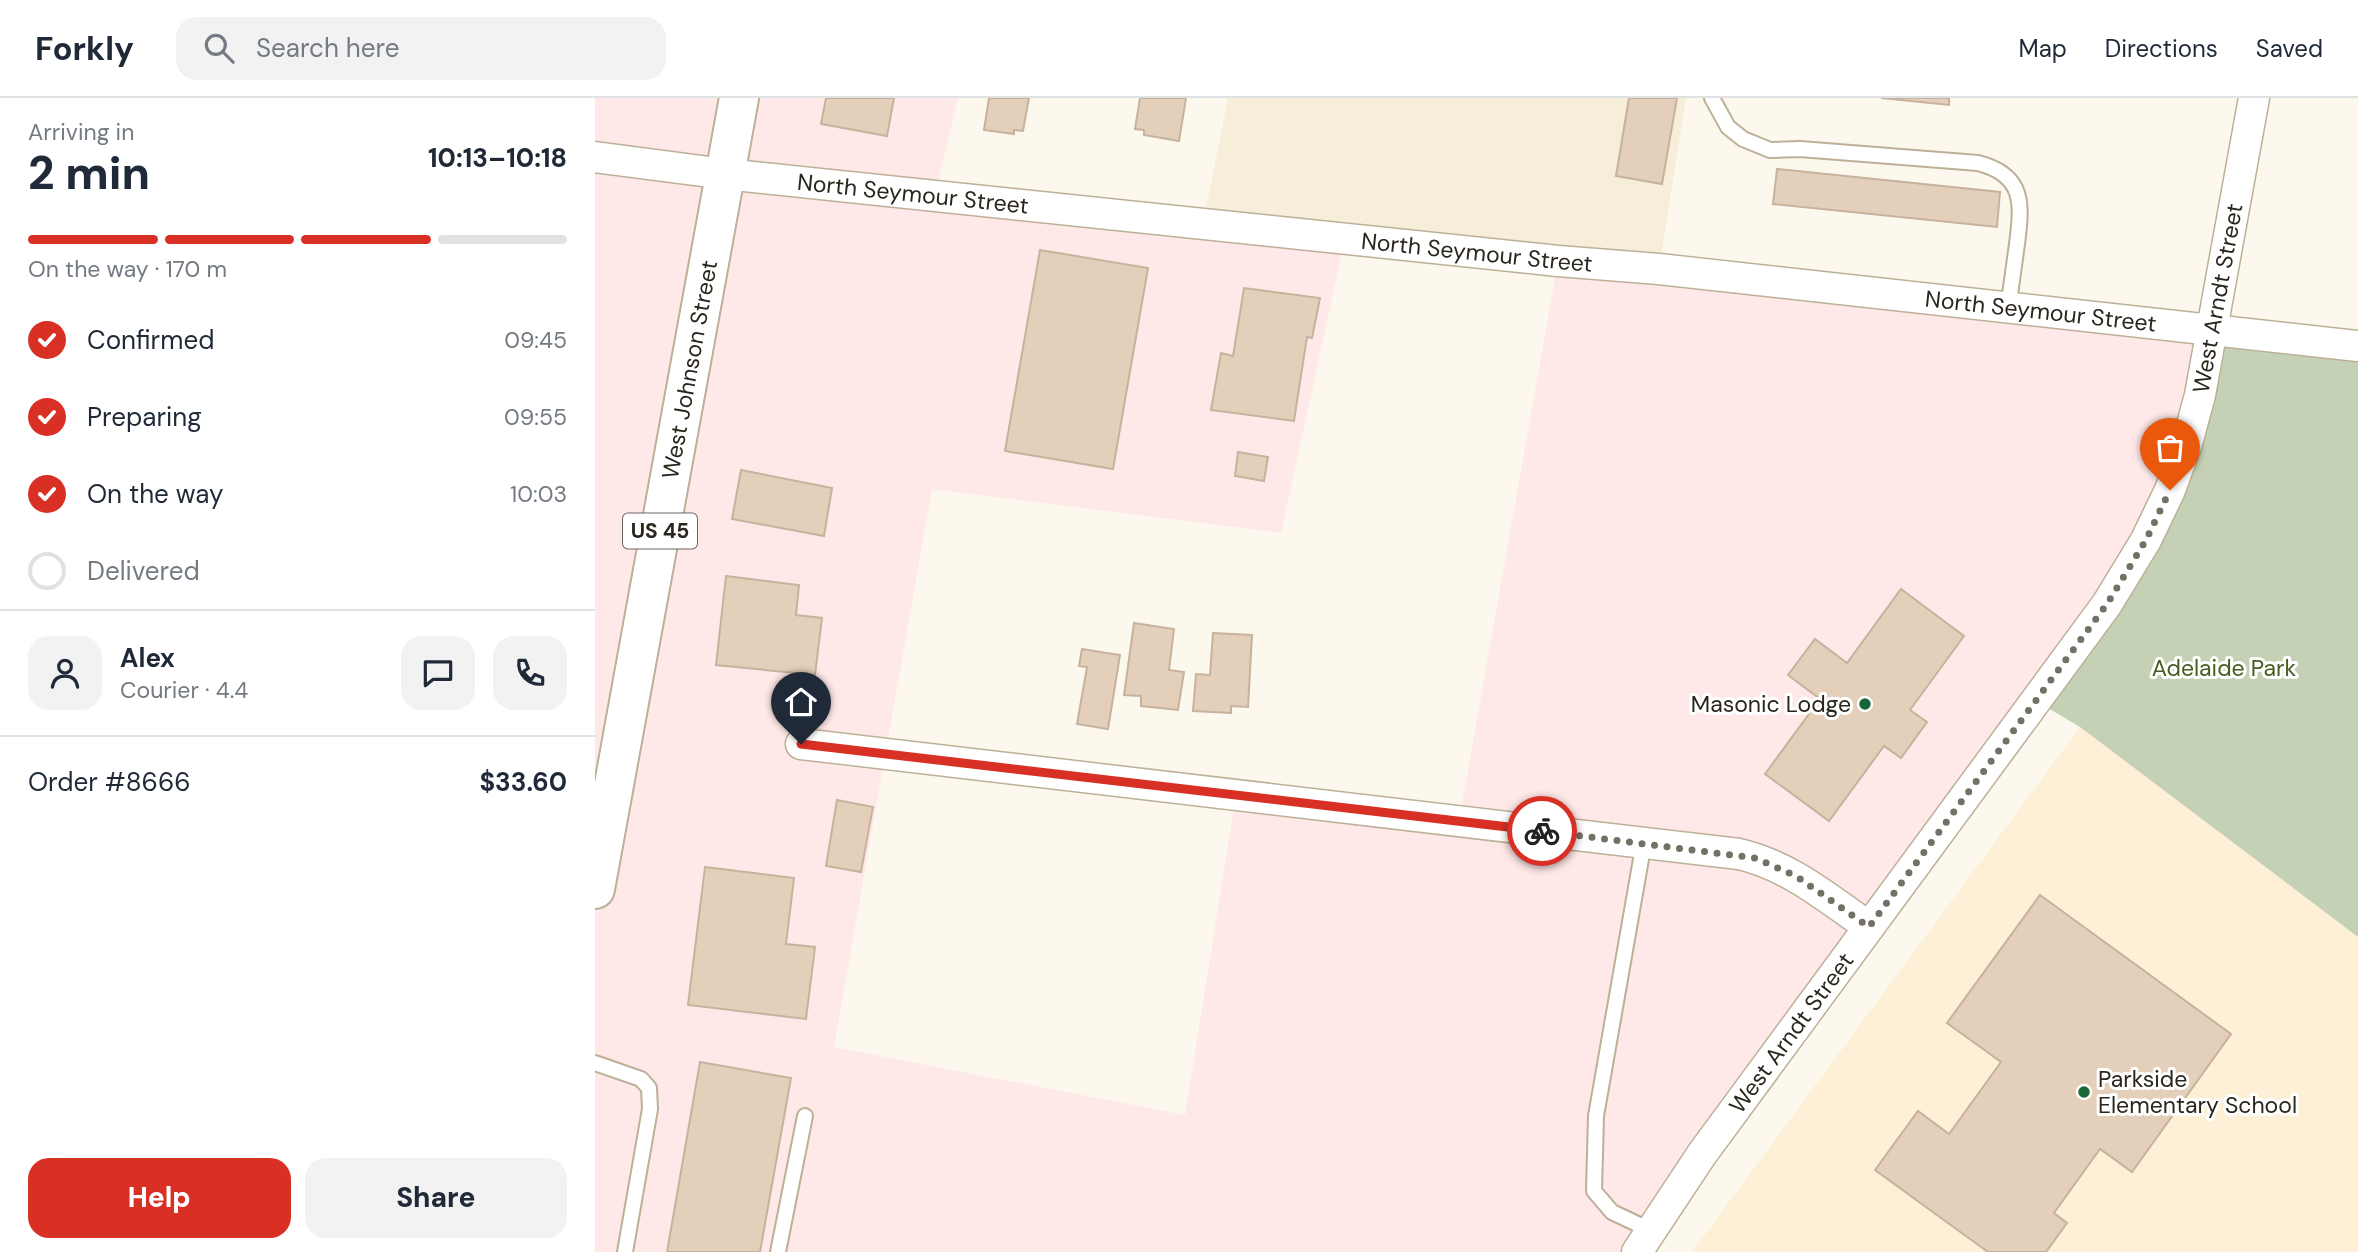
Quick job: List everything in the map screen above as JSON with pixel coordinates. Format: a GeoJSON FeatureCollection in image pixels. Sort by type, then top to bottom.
{"type":"FeatureCollection","features":[{"type":"Feature","properties":{"kind":"main road","name":"West Johnson Street"},"geometry":{"type":"LineString","coordinates":[[595,889],[739,98]]}},
{"type":"Feature","properties":{"kind":"street","name":"West Arndt Street"},"geometry":{"type":"LineString","coordinates":[[1644,1241],[1702,1154],[2107,604],[2146,540],[2170,490],[2187,443],[2212,331],[2254,98]]}},
{"type":"Feature","properties":{"kind":"street","name":"North Seymour Street"},"geometry":{"type":"LineString","coordinates":[[595,157],[725,174],[1558,261],[1659,269],[2358,346]]}},
{"type":"Feature","properties":{"kind":"street"},"geometry":{"type":"LineString","coordinates":[[801,744],[1739,854],[1777,865],[1869,927]]}},
{"type":"Feature","properties":{"kind":"lane"},"geometry":{"type":"LineString","coordinates":[[1712,98],[1728,127],[1761,147],[1978,163],[2004,175],[2016,190],[2021,209],[2008,309]]}},
{"type":"Feature","properties":{"kind":"lane"},"geometry":{"type":"LineString","coordinates":[[1644,842],[1596,1116],[1594,1191],[1612,1212],[1644,1241]]}},
{"type":"Feature","properties":{"kind":"lane"},"geometry":{"type":"LineString","coordinates":[[595,1063],[641,1079],[649,1088],[650,1109],[625,1252]]}},
{"type":"Feature","properties":{"kind":"lane"},"geometry":{"type":"LineString","coordinates":[[778,1252],[805,1116]]}},
{"type":"Feature","properties":{"kind":"shaded area"},"geometry":{"type":"Polygon","coordinates":[[[595,98],[958,98],[935,195],[1345,239],[1281,533],[932,489],[834,1047],[1185,1115],[1236,795],[1459,821],[1558,261],[2212,331],[2170,490],[1637,1252],[595,1252],[595,98]]]}},
{"type":"Feature","properties":{"kind":"shaded area"},"geometry":{"type":"Polygon","coordinates":[[[1228,98],[1686,98],[1659,269],[1203,224],[1228,98]]]}},
{"type":"Feature","properties":{"kind":"shaded area"},"geometry":{"type":"Polygon","coordinates":[[[2080,727],[2358,937],[2358,1252],[1692,1252],[2080,727]]]}},
{"type":"Feature","properties":{"kind":"green space","name":"Adelaide Park"},"geometry":{"type":"Polygon","coordinates":[[[2212,331],[2358,346],[2358,937],[2080,727],[2036,701],[2146,540],[2212,331]]]}},
{"type":"Feature","properties":{"kind":"building"},"geometry":{"type":"Polygon","coordinates":[[[826,98],[894,98],[887,136],[821,124],[826,98]]]}},
{"type":"Feature","properties":{"kind":"building"},"geometry":{"type":"Polygon","coordinates":[[[989,98],[1029,98],[1023,131],[1014,130],[1014,134],[984,130],[989,98]]]}},
{"type":"Feature","properties":{"kind":"building"},"geometry":{"type":"Polygon","coordinates":[[[1140,98],[1186,98],[1179,141],[1144,135],[1144,130],[1135,129],[1140,98]]]}},
{"type":"Feature","properties":{"kind":"building"},"geometry":{"type":"Polygon","coordinates":[[[1629,98],[1677,98],[1662,184],[1616,176],[1629,98]]]}},
{"type":"Feature","properties":{"kind":"building"},"geometry":{"type":"Polygon","coordinates":[[[1881,98],[1949,98],[1949,105],[1881,98]]]}},
{"type":"Feature","properties":{"kind":"building"},"geometry":{"type":"Polygon","coordinates":[[[1777,169],[2000,192],[1997,227],[1773,204],[1777,169]]]}},
{"type":"Feature","properties":{"kind":"building"},"geometry":{"type":"Polygon","coordinates":[[[1040,250],[1148,268],[1113,469],[1005,451],[1040,250]]]}},
{"type":"Feature","properties":{"kind":"building"},"geometry":{"type":"Polygon","coordinates":[[[1244,288],[1320,298],[1312,338],[1307,337],[1294,421],[1211,410],[1221,353],[1233,356],[1244,288]]]}},
{"type":"Feature","properties":{"kind":"building"},"geometry":{"type":"Polygon","coordinates":[[[1238,452],[1268,457],[1264,481],[1235,476],[1238,452]]]}},
{"type":"Feature","properties":{"kind":"building"},"geometry":{"type":"Polygon","coordinates":[[[741,470],[832,488],[824,536],[732,519],[741,470]]]}},
{"type":"Feature","properties":{"kind":"building"},"geometry":{"type":"Polygon","coordinates":[[[726,576],[799,585],[796,615],[822,618],[815,675],[716,665],[726,576]]]}},
{"type":"Feature","properties":{"kind":"building","name":"Masonic Lodge"},"geometry":{"type":"Polygon","coordinates":[[[1901,589],[1964,636],[1910,710],[1927,722],[1901,758],[1884,746],[1829,821],[1765,774],[1820,699],[1788,675],[1815,639],[1847,663],[1901,589]]]}},
{"type":"Feature","properties":{"kind":"building"},"geometry":{"type":"Polygon","coordinates":[[[1134,623],[1174,629],[1169,670],[1184,672],[1178,710],[1141,706],[1141,696],[1124,695],[1134,623]]]}},
{"type":"Feature","properties":{"kind":"building"},"geometry":{"type":"Polygon","coordinates":[[[1213,633],[1252,635],[1248,707],[1231,706],[1231,713],[1193,711],[1196,674],[1210,675],[1213,633]]]}},
{"type":"Feature","properties":{"kind":"building"},"geometry":{"type":"Polygon","coordinates":[[[1082,649],[1120,655],[1108,729],[1077,724],[1087,667],[1079,666],[1082,649]]]}},
{"type":"Feature","properties":{"kind":"building"},"geometry":{"type":"Polygon","coordinates":[[[837,800],[873,807],[861,872],[826,866],[837,800]]]}},
{"type":"Feature","properties":{"kind":"building"},"geometry":{"type":"Polygon","coordinates":[[[705,867],[794,878],[786,944],[815,947],[806,1019],[688,1005],[705,867]]]}},
{"type":"Feature","properties":{"kind":"building","name":"Parkside Elementary School"},"geometry":{"type":"Polygon","coordinates":[[[2040,895],[2231,1034],[2132,1172],[2100,1149],[2054,1213],[2067,1223],[2046,1252],[1988,1252],[1875,1170],[1918,1111],[1949,1134],[2001,1062],[1947,1023],[2040,895]]]}},
{"type":"Feature","properties":{"kind":"building"},"geometry":{"type":"Polygon","coordinates":[[[700,1062],[791,1078],[760,1252],[667,1252],[700,1062]]]}},
{"type":"Feature","properties":{"kind":"way so far"},"geometry":{"type":"LineString","coordinates":[[1542,831],[1755,858],[1777,865],[1796,876],[1869,927],[2107,604],[2146,540],[2170,490]]}},
{"type":"Feature","properties":{"kind":"place","name":"Masonic Lodge"},"geometry":{"type":"Point","coordinates":[1865,704]}},
{"type":"Feature","properties":{"kind":"place","name":"Parkside Elementary School"},"geometry":{"type":"Point","coordinates":[2084,1092]}},
{"type":"Feature","properties":{"kind":"route"},"geometry":{"type":"LineString","coordinates":[[801,744],[1542,831]]}}]}
